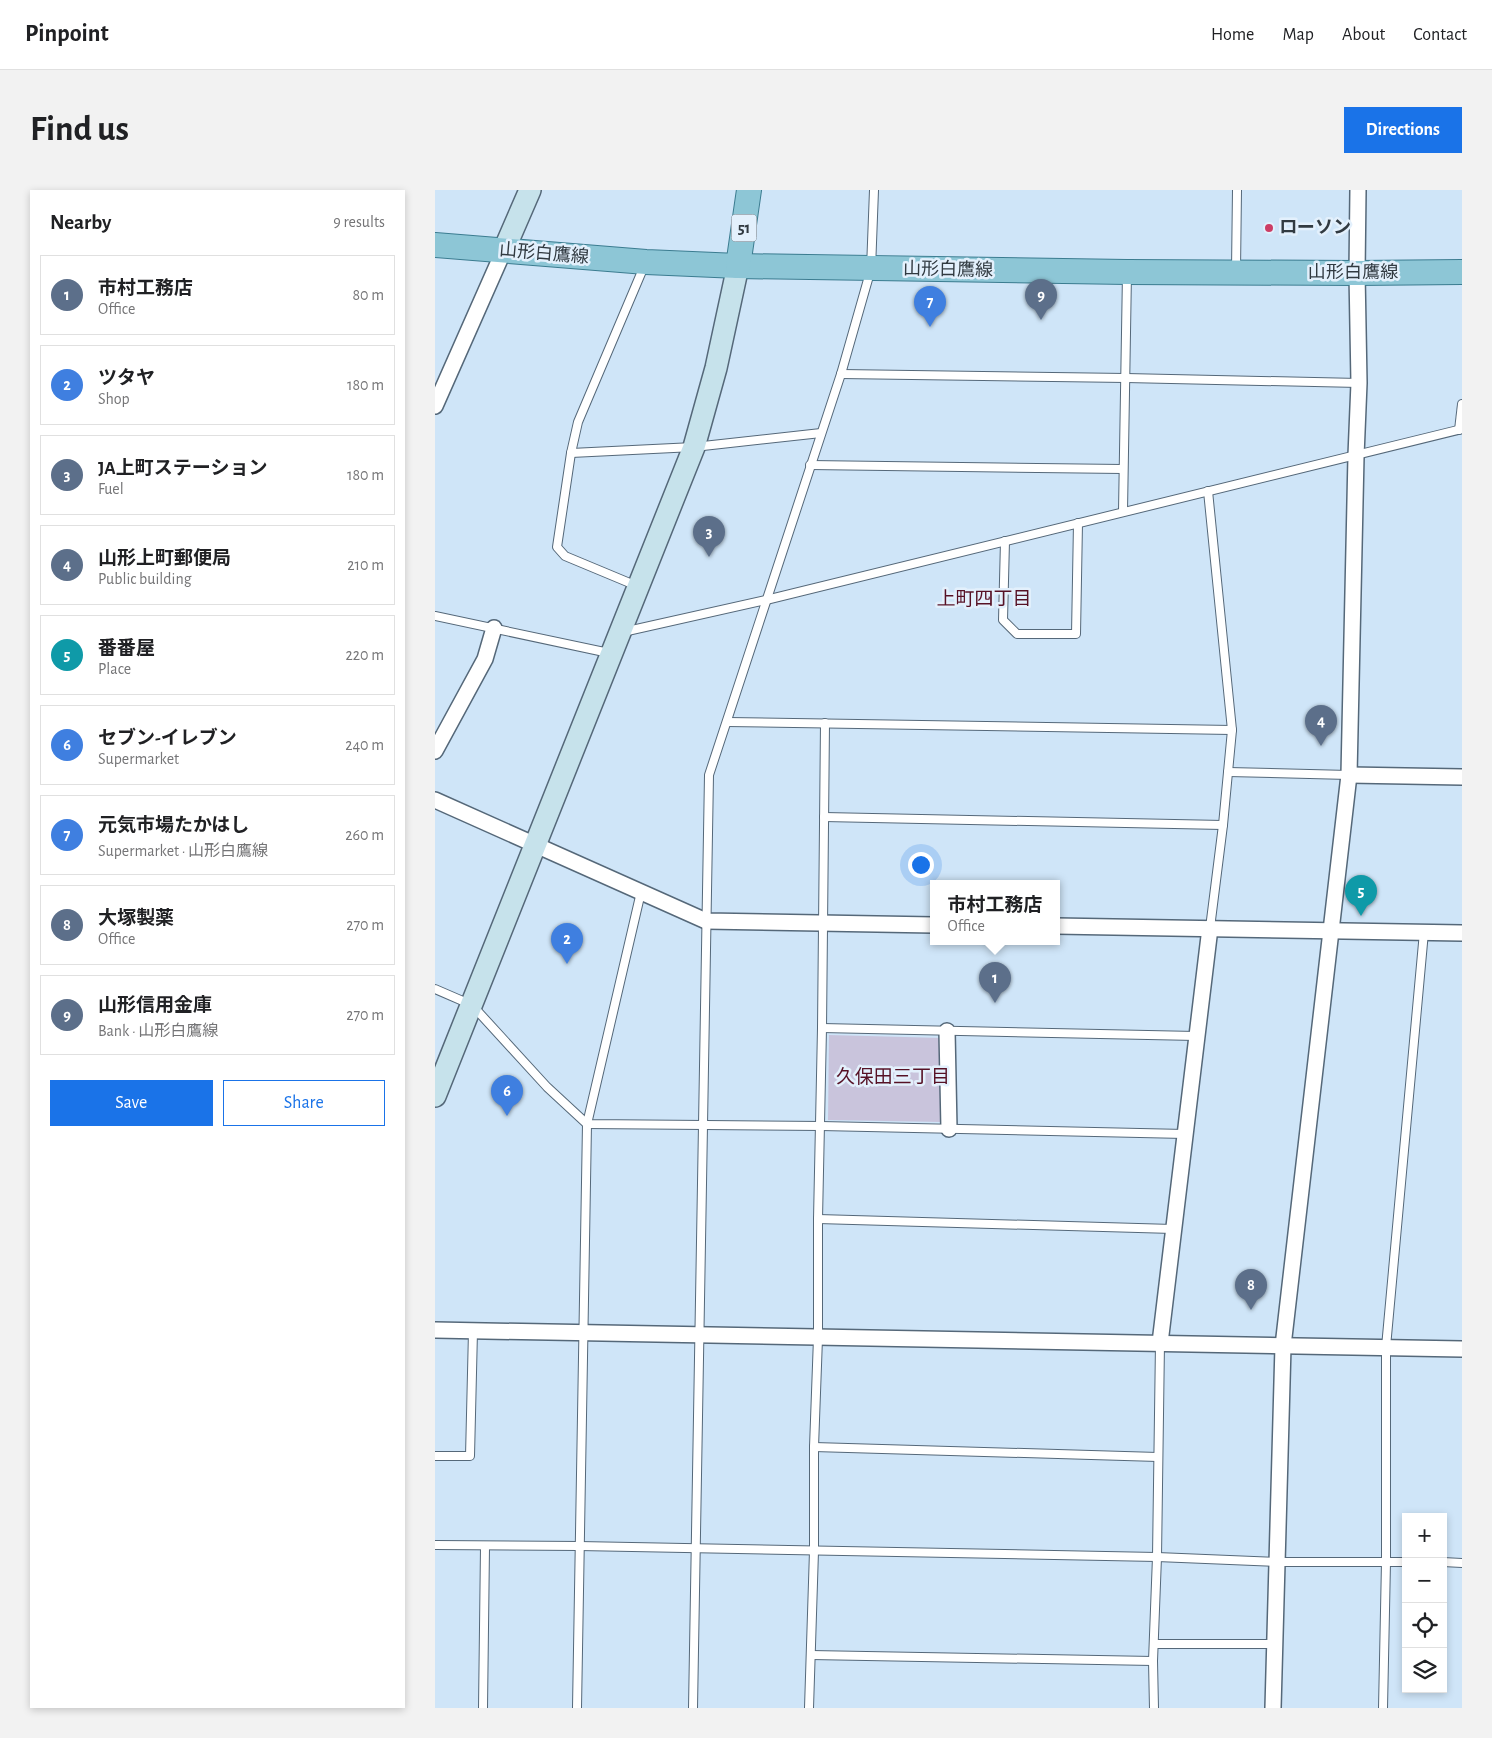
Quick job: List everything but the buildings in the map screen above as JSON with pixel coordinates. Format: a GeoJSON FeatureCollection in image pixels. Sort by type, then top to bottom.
{"type":"FeatureCollection","features":[{"type":"Feature","properties":{"kind":"main road","name":"51"},"geometry":{"type":"LineString","coordinates":[[738,266],[749,190]]}},
{"type":"Feature","properties":{"kind":"main road","name":"山形白鷹線"},"geometry":{"type":"LineString","coordinates":[[435,245],[646,262],[738,266],[1127,272],[1462,272]]}},
{"type":"Feature","properties":{"kind":"street"},"geometry":{"type":"LineString","coordinates":[[435,406],[530,190]]}},
{"type":"Feature","properties":{"kind":"street"},"geometry":{"type":"LineString","coordinates":[[1273,1708],[1283,1346],[1349,775],[1355,456],[1359,383],[1358,190]]}},
{"type":"Feature","properties":{"kind":"street"},"geometry":{"type":"LineString","coordinates":[[435,1096],[694,447],[716,368],[738,266]]}},
{"type":"Feature","properties":{"kind":"street"},"geometry":{"type":"LineString","coordinates":[[435,751],[485,659],[494,628]]}},
{"type":"Feature","properties":{"kind":"street"},"geometry":{"type":"LineString","coordinates":[[1349,775],[1462,777]]}},
{"type":"Feature","properties":{"kind":"street"},"geometry":{"type":"LineString","coordinates":[[435,800],[706,921],[930,925]]}},
{"type":"Feature","properties":{"kind":"street"},"geometry":{"type":"LineString","coordinates":[[1060,926],[1462,933]]}},
{"type":"Feature","properties":{"kind":"street"},"geometry":{"type":"LineString","coordinates":[[1160,1344],[1210,928]]}},
{"type":"Feature","properties":{"kind":"street"},"geometry":{"type":"LineString","coordinates":[[947,1031],[949,1129]]}},
{"type":"Feature","properties":{"kind":"street"},"geometry":{"type":"LineString","coordinates":[[435,1330],[1462,1349]]}},
{"type":"Feature","properties":{"kind":"lane"},"geometry":{"type":"LineString","coordinates":[[693,1708],[701,1336],[709,775],[841,374],[871,269],[874,190]]}},
{"type":"Feature","properties":{"kind":"lane"},"geometry":{"type":"LineString","coordinates":[[1236,272],[1237,190]]}},
{"type":"Feature","properties":{"kind":"lane"},"geometry":{"type":"LineString","coordinates":[[639,587],[565,556],[557,547],[571,453],[578,422],[646,262]]}},
{"type":"Feature","properties":{"kind":"lane"},"geometry":{"type":"LineString","coordinates":[[1123,511],[1127,272]]}},
{"type":"Feature","properties":{"kind":"lane"},"geometry":{"type":"LineString","coordinates":[[841,374],[1359,383]]}},
{"type":"Feature","properties":{"kind":"lane"},"geometry":{"type":"LineString","coordinates":[[621,632],[766,600],[1123,511],[1461,430],[1462,404]]}},
{"type":"Feature","properties":{"kind":"lane"},"geometry":{"type":"LineString","coordinates":[[571,453],[694,447],[821,433]]}},
{"type":"Feature","properties":{"kind":"lane"},"geometry":{"type":"LineString","coordinates":[[810,465],[1123,469]]}},
{"type":"Feature","properties":{"kind":"lane"},"geometry":{"type":"LineString","coordinates":[[1208,491],[1232,730],[1223,825],[1210,928]]}},
{"type":"Feature","properties":{"kind":"lane"},"geometry":{"type":"LineString","coordinates":[[1005,541],[1003,620],[1017,634],[1076,634],[1078,523]]}},
{"type":"Feature","properties":{"kind":"lane"},"geometry":{"type":"LineString","coordinates":[[435,616],[612,654]]}},
{"type":"Feature","properties":{"kind":"lane"},"geometry":{"type":"LineString","coordinates":[[727,722],[825,722],[1232,730]]}},
{"type":"Feature","properties":{"kind":"lane"},"geometry":{"type":"LineString","coordinates":[[809,1708],[818,1338],[817,1219],[821,1126],[825,722]]}},
{"type":"Feature","properties":{"kind":"lane"},"geometry":{"type":"LineString","coordinates":[[1228,772],[1349,775]]}},
{"type":"Feature","properties":{"kind":"lane"},"geometry":{"type":"LineString","coordinates":[[824,817],[1223,825]]}},
{"type":"Feature","properties":{"kind":"lane"},"geometry":{"type":"LineString","coordinates":[[577,1708],[587,1124],[641,892]]}},
{"type":"Feature","properties":{"kind":"lane"},"geometry":{"type":"LineString","coordinates":[[1383,1708],[1386,1562],[1386,1347],[1424,932]]}},
{"type":"Feature","properties":{"kind":"lane"},"geometry":{"type":"LineString","coordinates":[[435,989],[472,1005],[547,1087],[587,1124],[703,1124],[1185,1134]]}},
{"type":"Feature","properties":{"kind":"lane"},"geometry":{"type":"LineString","coordinates":[[822,1028],[1196,1036]]}},
{"type":"Feature","properties":{"kind":"lane"},"geometry":{"type":"LineString","coordinates":[[817,1219],[1173,1229]]}},
{"type":"Feature","properties":{"kind":"lane"},"geometry":{"type":"LineString","coordinates":[[435,1456],[470,1456],[473,1331]]}},
{"type":"Feature","properties":{"kind":"lane"},"geometry":{"type":"LineString","coordinates":[[1154,1708],[1153,1662],[1157,1557],[1160,1344]]}},
{"type":"Feature","properties":{"kind":"lane"},"geometry":{"type":"LineString","coordinates":[[814,1447],[1158,1457]]}},
{"type":"Feature","properties":{"kind":"lane"},"geometry":{"type":"LineString","coordinates":[[435,1545],[1157,1557],[1277,1562],[1402,1562]]}},
{"type":"Feature","properties":{"kind":"lane"},"geometry":{"type":"LineString","coordinates":[[483,1708],[485,1547]]}},
{"type":"Feature","properties":{"kind":"lane"},"geometry":{"type":"LineString","coordinates":[[1447,1562],[1462,1563]]}},
{"type":"Feature","properties":{"kind":"lane"},"geometry":{"type":"LineString","coordinates":[[1154,1644],[1275,1644]]}},
{"type":"Feature","properties":{"kind":"lane"},"geometry":{"type":"LineString","coordinates":[[811,1655],[1153,1662]]}},
{"type":"Feature","properties":{"kind":"shaded area"},"geometry":{"type":"Polygon","coordinates":[[[829,1035],[943,1038],[941,1122],[828,1120],[829,1035]]]}},
{"type":"Feature","properties":{"kind":"place","name":"ローソン"},"geometry":{"type":"Point","coordinates":[1269,228]}},
{"type":"Feature","properties":{"kind":"place","name":"山形信用金庫"},"geometry":{"type":"Point","coordinates":[1041,320]}},
{"type":"Feature","properties":{"kind":"place","name":"元気市場たかはし"},"geometry":{"type":"Point","coordinates":[930,327]}},
{"type":"Feature","properties":{"kind":"place","name":"JA上町ステーション"},"geometry":{"type":"Point","coordinates":[709,557]}},
{"type":"Feature","properties":{"kind":"place","name":"山形上町郵便局"},"geometry":{"type":"Point","coordinates":[1321,746]}},
{"type":"Feature","properties":{"kind":"place","name":"番番屋"},"geometry":{"type":"Point","coordinates":[1361,916]}},
{"type":"Feature","properties":{"kind":"place","name":"ツタヤ"},"geometry":{"type":"Point","coordinates":[567,964]}},
{"type":"Feature","properties":{"kind":"place","name":"市村工務店"},"geometry":{"type":"Point","coordinates":[995,1003]}},
{"type":"Feature","properties":{"kind":"place","name":"セブン-イレブン"},"geometry":{"type":"Point","coordinates":[507,1116]}},
{"type":"Feature","properties":{"kind":"place","name":"大塚製薬"},"geometry":{"type":"Point","coordinates":[1251,1310]}},
{"type":"Feature","properties":{"kind":"district","name":"上町四丁目"},"geometry":{"type":"Point","coordinates":[984,599]}},
{"type":"Feature","properties":{"kind":"district","name":"久保田三丁目"},"geometry":{"type":"Point","coordinates":[893,1077]}}]}
